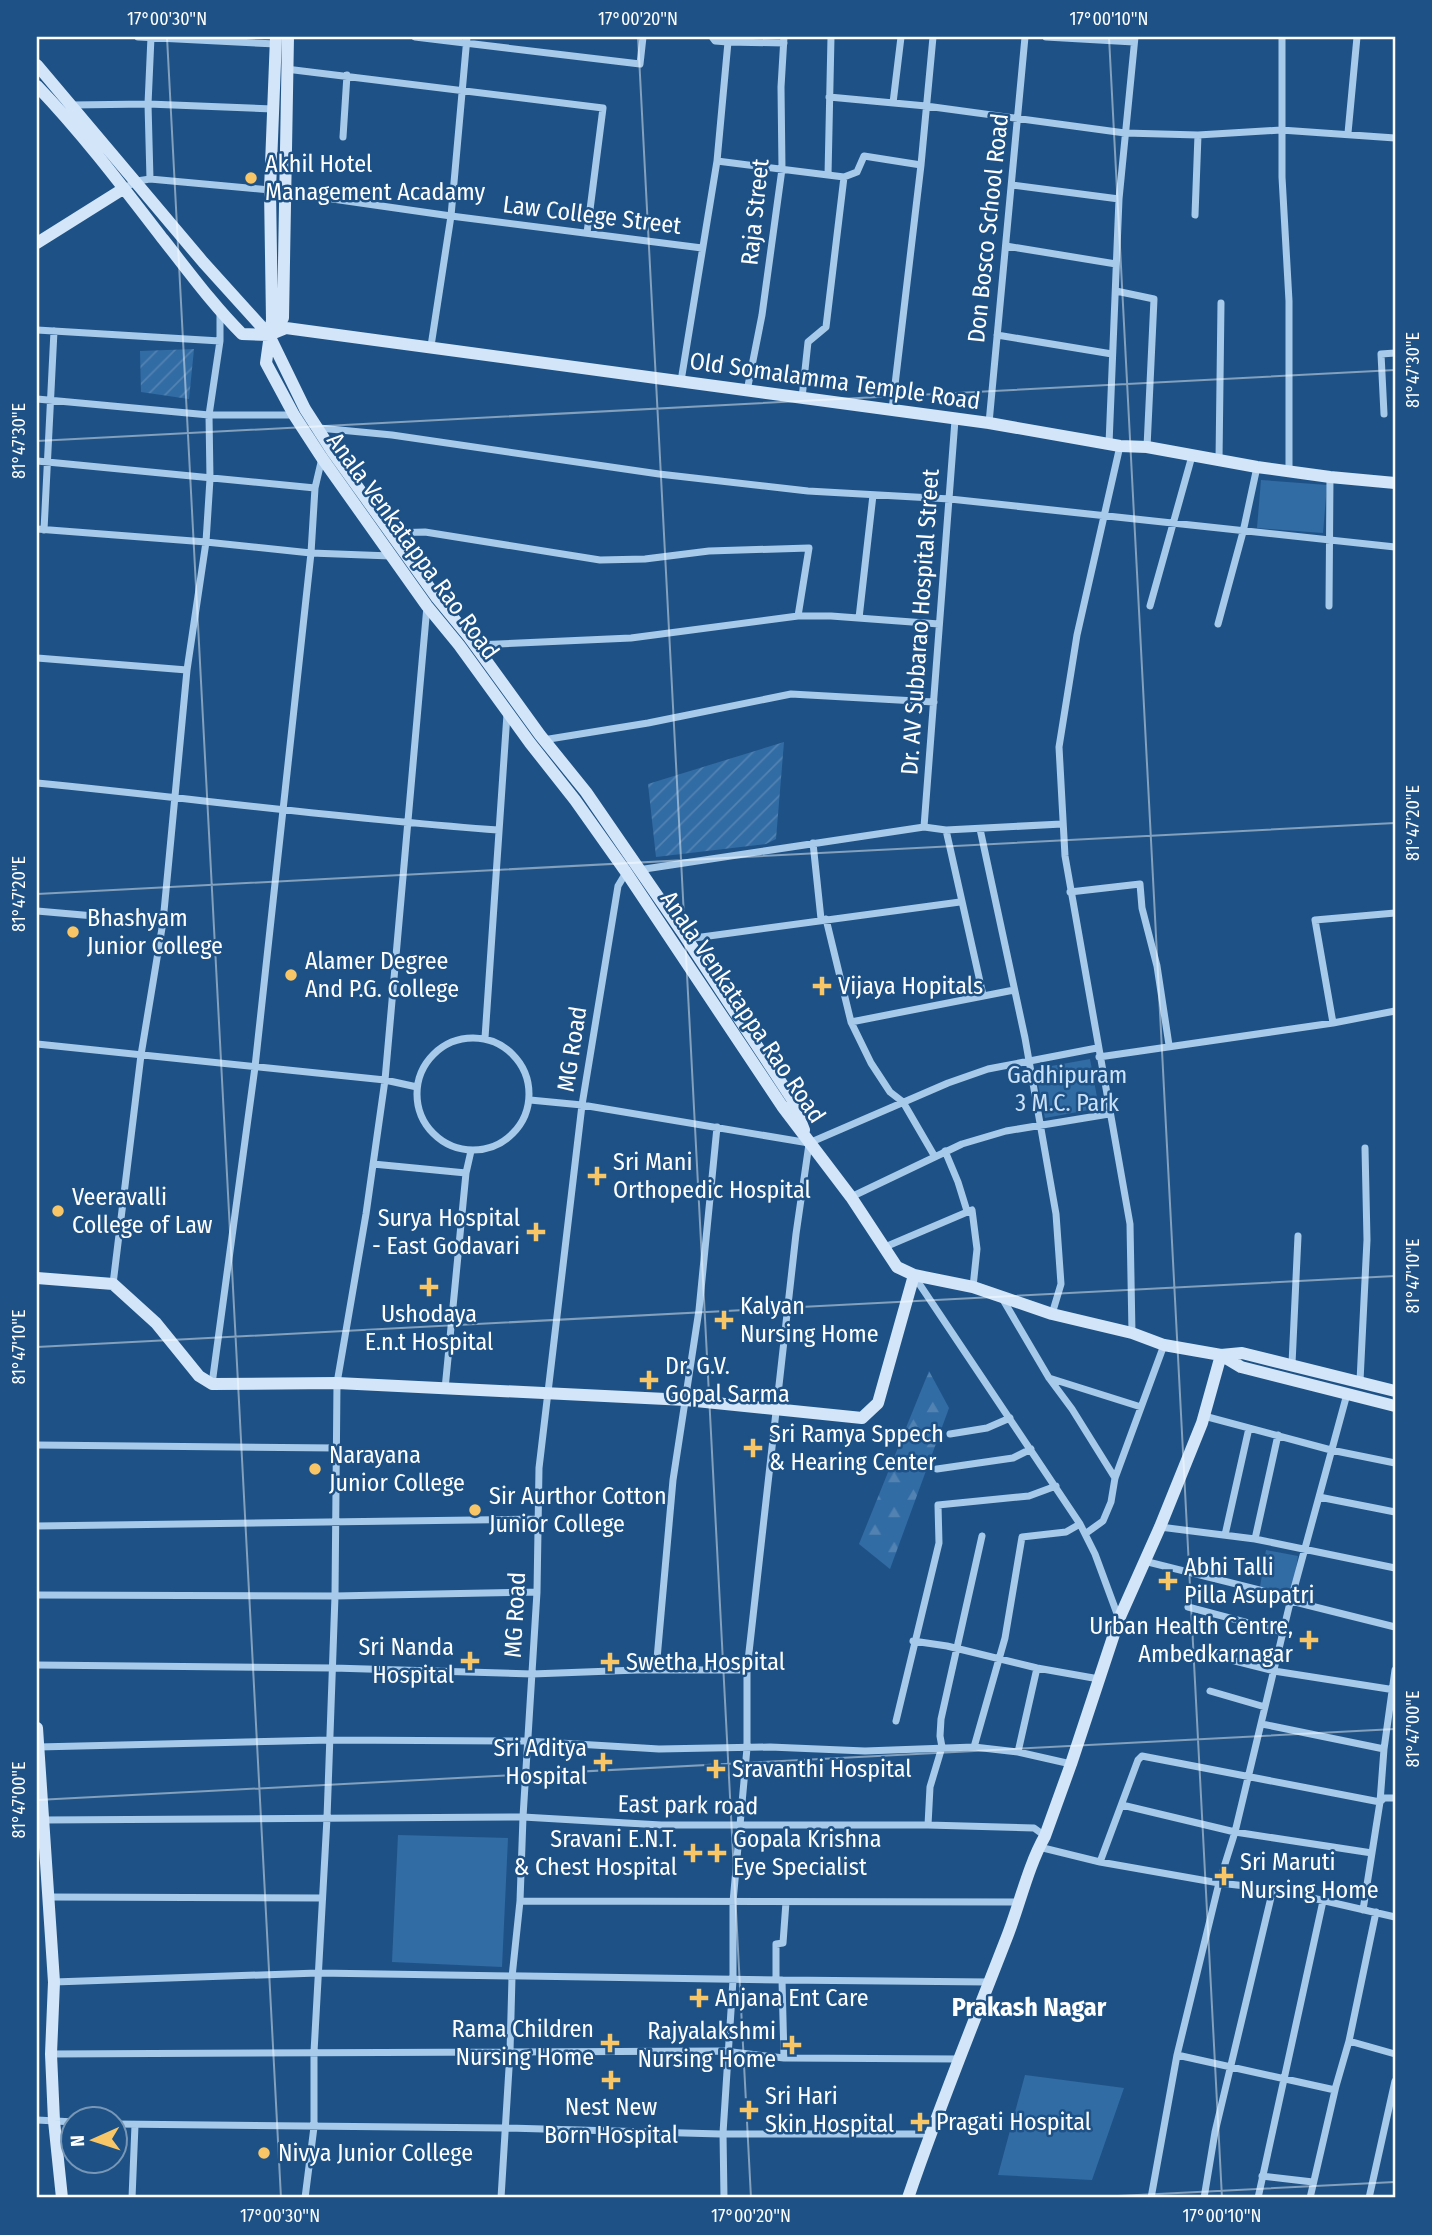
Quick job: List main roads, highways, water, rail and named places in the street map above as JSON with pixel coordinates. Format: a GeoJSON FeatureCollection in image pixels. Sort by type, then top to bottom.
{"type":"FeatureCollection","features":[{"type":"Feature","properties":{"kind":"main road"},"geometry":{"type":"LineString","coordinates":[[269,335],[272,320],[270,190],[273,109],[288,37]]}},
{"type":"Feature","properties":{"kind":"main road"},"geometry":{"type":"LineString","coordinates":[[269,335],[283,318],[281,69],[276,41]]}},
{"type":"Feature","properties":{"kind":"main road","name":"Anala Venkatappa Rao Road"},"geometry":{"type":"LineString","coordinates":[[37,65],[143,180],[203,262],[269,335],[305,409],[390,533],[459,645],[626,872],[774,1095],[809,1143]]}},
{"type":"Feature","properties":{"kind":"main road"},"geometry":{"type":"LineString","coordinates":[[37,86],[124,189],[220,312],[242,334],[269,335]]}},
{"type":"Feature","properties":{"kind":"main road"},"geometry":{"type":"LineString","coordinates":[[37,241],[124,189]]}},
{"type":"Feature","properties":{"kind":"main road","name":"Old Somalamma Temple Road"},"geometry":{"type":"LineString","coordinates":[[269,335],[286,328],[431,346],[989,423],[1257,467],[1395,483]]}},
{"type":"Feature","properties":{"kind":"main road","name":"Anala Venkatappa Rao Road"},"geometry":{"type":"LineString","coordinates":[[269,335],[266,363],[294,415],[322,458],[391,556],[475,645],[544,740],[586,792],[792,1099],[809,1143]]}},
{"type":"Feature","properties":{"kind":"main road"},"geometry":{"type":"LineString","coordinates":[[809,1143],[851,1197],[897,1266],[914,1275],[973,1287],[1052,1314],[1132,1333],[1164,1345],[1221,1355],[1242,1353],[1395,1391]]}},
{"type":"Feature","properties":{"kind":"main road"},"geometry":{"type":"LineString","coordinates":[[37,1278],[113,1284],[156,1323],[200,1376],[212,1384],[337,1383],[686,1400],[862,1418],[878,1403],[914,1275]]}},
{"type":"Feature","properties":{"kind":"main road"},"geometry":{"type":"LineString","coordinates":[[1221,1355],[1241,1367],[1395,1406]]}},
{"type":"Feature","properties":{"kind":"main road"},"geometry":{"type":"LineString","coordinates":[[908,2198],[930,2134],[1021,1902],[1119,1619],[1160,1527],[1204,1416],[1221,1355]]}},
{"type":"Feature","properties":{"kind":"main road"},"geometry":{"type":"LineString","coordinates":[[37,1728],[54,1982],[51,2054],[54,2121],[62,2198]]}},
{"type":"Feature","properties":{"kind":"place","name":"Akhil Hotel Management Acadamy"},"geometry":{"type":"Point","coordinates":[251,178]}},
{"type":"Feature","properties":{"kind":"place","name":"Bhashyam Junior College"},"geometry":{"type":"Point","coordinates":[73,932]}},
{"type":"Feature","properties":{"kind":"place","name":"Alamer Degree And P.G. College"},"geometry":{"type":"Point","coordinates":[291,975]}},
{"type":"Feature","properties":{"kind":"place","name":"Vijaya Hopitals"},"geometry":{"type":"Point","coordinates":[822,986]}},
{"type":"Feature","properties":{"kind":"place","name":"Sri Mani Orthopedic Hospital"},"geometry":{"type":"Point","coordinates":[597,1176]}},
{"type":"Feature","properties":{"kind":"place","name":"Veeravalli College of Law"},"geometry":{"type":"Point","coordinates":[58,1211]}},
{"type":"Feature","properties":{"kind":"place","name":"Surya Hospital - East Godavari"},"geometry":{"type":"Point","coordinates":[536,1232]}},
{"type":"Feature","properties":{"kind":"place","name":"Ushodaya E.n.t Hospital"},"geometry":{"type":"Point","coordinates":[429,1287]}},
{"type":"Feature","properties":{"kind":"place","name":"Kalyan Nursing Home"},"geometry":{"type":"Point","coordinates":[724,1320]}},
{"type":"Feature","properties":{"kind":"place","name":"Dr. G.V. Gopal Sarma"},"geometry":{"type":"Point","coordinates":[649,1380]}},
{"type":"Feature","properties":{"kind":"place","name":"Sri Ramya Sppech & Hearing Center"},"geometry":{"type":"Point","coordinates":[753,1448]}},
{"type":"Feature","properties":{"kind":"place","name":"Narayana Junior College"},"geometry":{"type":"Point","coordinates":[315,1469]}},
{"type":"Feature","properties":{"kind":"place","name":"Sir Aurthor Cotton Junior College"},"geometry":{"type":"Point","coordinates":[475,1510]}},
{"type":"Feature","properties":{"kind":"place","name":"Abhi Talli Pilla Asupatri"},"geometry":{"type":"Point","coordinates":[1168,1581]}},
{"type":"Feature","properties":{"kind":"place","name":"Urban Health Centre, Ambedkarnagar"},"geometry":{"type":"Point","coordinates":[1309,1640]}},
{"type":"Feature","properties":{"kind":"place","name":"Sri Nanda Hospital"},"geometry":{"type":"Point","coordinates":[470,1661]}},
{"type":"Feature","properties":{"kind":"place","name":"Swetha Hospital"},"geometry":{"type":"Point","coordinates":[610,1662]}},
{"type":"Feature","properties":{"kind":"place","name":"Sri Aditya Hospital"},"geometry":{"type":"Point","coordinates":[603,1762]}},
{"type":"Feature","properties":{"kind":"place","name":"Sravanthi Hospital"},"geometry":{"type":"Point","coordinates":[716,1769]}},
{"type":"Feature","properties":{"kind":"place","name":"Sravani E.N.T. & Chest Hospital"},"geometry":{"type":"Point","coordinates":[693,1853]}},
{"type":"Feature","properties":{"kind":"place","name":"Gopala Krishna Eye Specialist"},"geometry":{"type":"Point","coordinates":[717,1853]}},
{"type":"Feature","properties":{"kind":"place","name":"Sri Maruti Nursing Home"},"geometry":{"type":"Point","coordinates":[1224,1876]}},
{"type":"Feature","properties":{"kind":"place","name":"Anjana Ent Care"},"geometry":{"type":"Point","coordinates":[699,1998]}},
{"type":"Feature","properties":{"kind":"place","name":"Rama Children Nursing Home"},"geometry":{"type":"Point","coordinates":[610,2043]}},
{"type":"Feature","properties":{"kind":"place","name":"Rajyalakshmi Nursing Home"},"geometry":{"type":"Point","coordinates":[792,2045]}},
{"type":"Feature","properties":{"kind":"place","name":"Nest New Born Hospital"},"geometry":{"type":"Point","coordinates":[611,2080]}},
{"type":"Feature","properties":{"kind":"place","name":"Sri Hari Skin Hospital"},"geometry":{"type":"Point","coordinates":[749,2110]}},
{"type":"Feature","properties":{"kind":"place","name":"Pragati Hospital"},"geometry":{"type":"Point","coordinates":[920,2122]}},
{"type":"Feature","properties":{"kind":"place","name":"Nivya Junior College"},"geometry":{"type":"Point","coordinates":[264,2153]}},
{"type":"Feature","properties":{"kind":"district","name":"Prakash Nagar"},"geometry":{"type":"Point","coordinates":[1029,2007]}},
{"type":"Feature","properties":{"kind":"park label","name":"Gadhipuram 3 M.C. Park"},"geometry":{"type":"Point","coordinates":[1067,1089]}}]}
